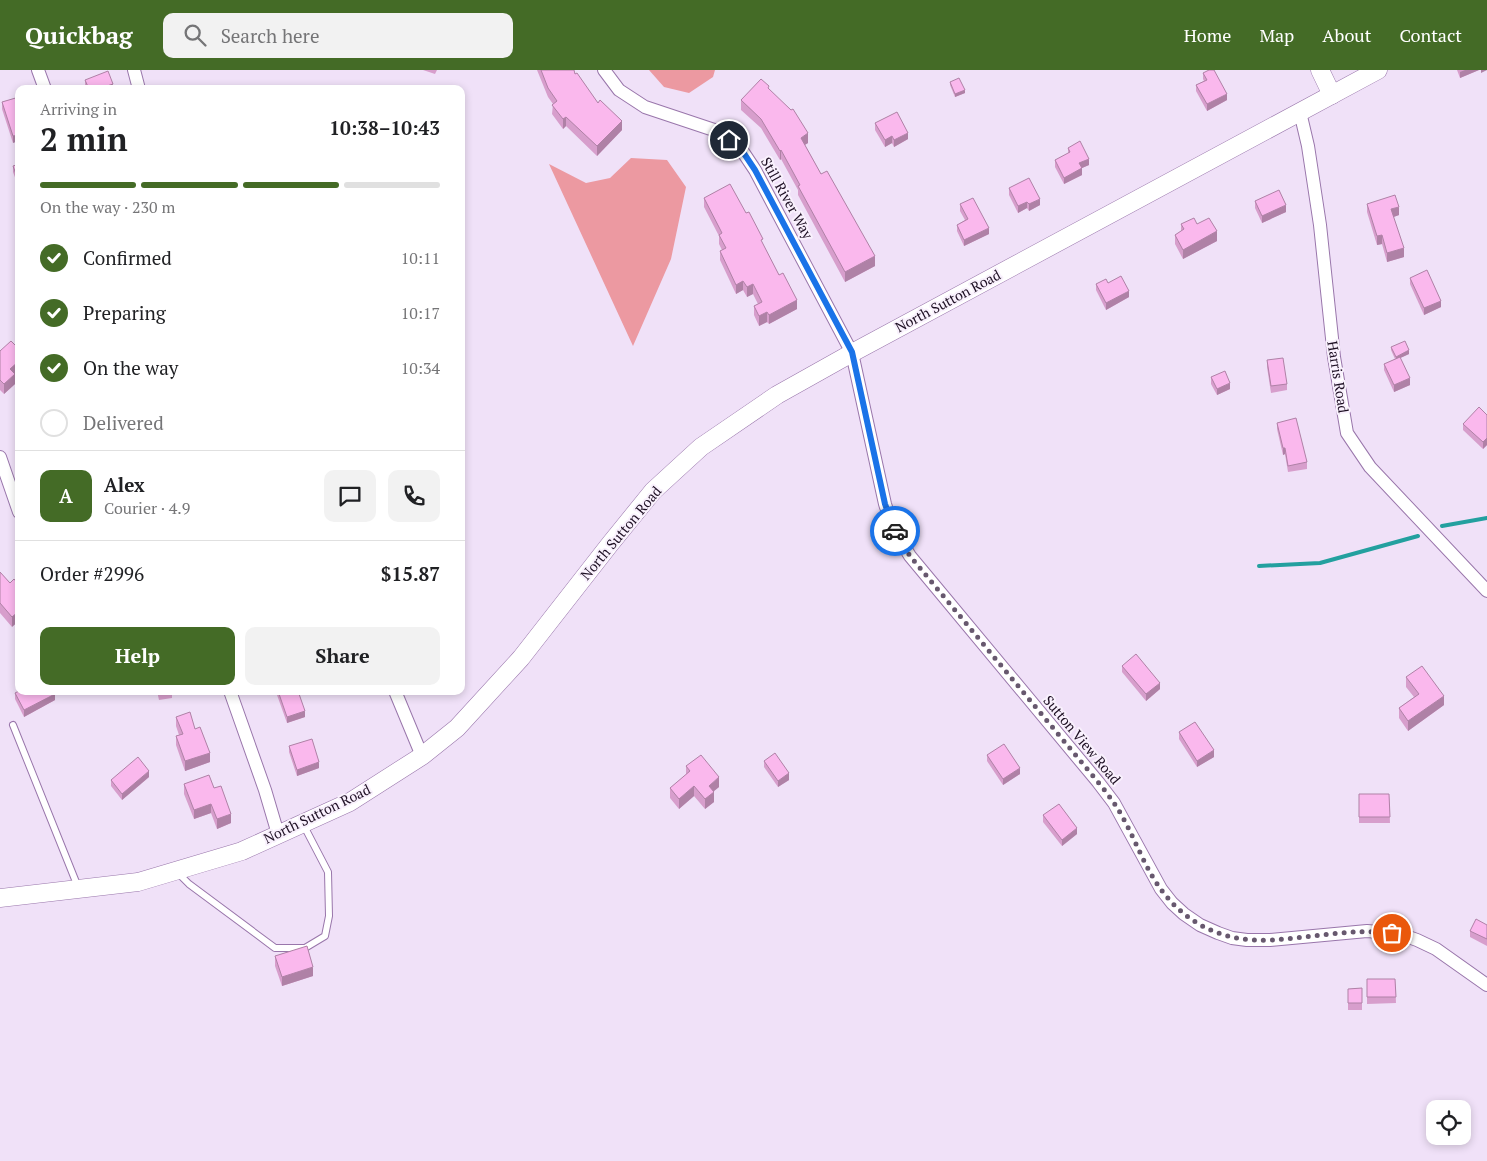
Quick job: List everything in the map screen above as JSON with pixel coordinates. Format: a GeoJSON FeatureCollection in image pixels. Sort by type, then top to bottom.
{"type":"FeatureCollection","features":[{"type":"Feature","properties":{"kind":"main road"},"geometry":{"type":"LineString","coordinates":[[1320,70],[1332,95]]}},
{"type":"Feature","properties":{"kind":"main road","name":"North Sutton Road"},"geometry":{"type":"LineString","coordinates":[[0,898],[138,882],[242,851],[350,802],[422,756],[457,728],[521,658],[610,544],[660,484],[701,446],[777,395],[852,352],[1378,70]]}},
{"type":"Feature","properties":{"kind":"street"},"geometry":{"type":"LineString","coordinates":[[38,70],[44,85]]}},
{"type":"Feature","properties":{"kind":"street"},"geometry":{"type":"LineString","coordinates":[[134,70],[138,85]]}},
{"type":"Feature","properties":{"kind":"street","name":"Still River Way"},"geometry":{"type":"LineString","coordinates":[[604,70],[620,90],[645,107],[717,131],[741,149],[755,170],[852,352]]}},
{"type":"Feature","properties":{"kind":"street","name":"Harris Road"},"geometry":{"type":"LineString","coordinates":[[1300,112],[1308,146],[1320,225],[1334,357],[1347,433],[1370,467],[1487,591]]}},
{"type":"Feature","properties":{"kind":"street","name":"Sutton View Road"},"geometry":{"type":"LineString","coordinates":[[852,352],[885,504],[899,539],[910,556],[1114,803],[1152,875],[1172,902],[1200,925],[1232,938],[1270,940],[1367,931],[1400,934],[1436,949],[1487,985]]}},
{"type":"Feature","properties":{"kind":"street"},"geometry":{"type":"LineString","coordinates":[[0,457],[15,500]]}},
{"type":"Feature","properties":{"kind":"street"},"geometry":{"type":"LineString","coordinates":[[231,695],[266,790],[278,834]]}},
{"type":"Feature","properties":{"kind":"street"},"geometry":{"type":"LineString","coordinates":[[397,695],[422,756]]}},
{"type":"Feature","properties":{"kind":"lane"},"geometry":{"type":"LineString","coordinates":[[13,725],[79,888]]}},
{"type":"Feature","properties":{"kind":"lane"},"geometry":{"type":"LineString","coordinates":[[175,871],[189,884],[275,948],[305,948],[325,936],[329,907],[328,872],[302,823]]}},
{"type":"Feature","properties":{"kind":"shaded area"},"geometry":{"type":"Polygon","coordinates":[[[649,70],[715,70],[713,77],[689,93],[664,87],[649,70]]]}},
{"type":"Feature","properties":{"kind":"shaded area"},"geometry":{"type":"Polygon","coordinates":[[[631,158],[667,160],[686,187],[671,259],[633,346],[549,164],[586,183],[610,178],[631,158]]]}},
{"type":"Feature","properties":{"kind":"building"},"geometry":{"type":"Polygon","coordinates":[[[541,70],[574,70],[575,74],[577,73],[598,103],[600,100],[622,121],[597,146],[566,117],[563,119],[552,105],[557,101],[548,88],[541,70]]]}},
{"type":"Feature","properties":{"kind":"building"},"geometry":{"type":"Polygon","coordinates":[[[1214,70],[1227,94],[1207,104],[1196,85],[1207,80],[1203,73],[1214,70]]]}},
{"type":"Feature","properties":{"kind":"building"},"geometry":{"type":"Polygon","coordinates":[[[108,71],[113,84],[87,85],[85,80],[108,71]]]}},
{"type":"Feature","properties":{"kind":"building"},"geometry":{"type":"Polygon","coordinates":[[[959,78],[965,90],[955,94],[950,82],[959,78]]]}},
{"type":"Feature","properties":{"kind":"building"},"geometry":{"type":"Polygon","coordinates":[[[761,79],[791,110],[793,109],[808,133],[801,138],[821,174],[827,171],[875,256],[845,272],[798,186],[800,185],[781,150],[761,119],[741,100],[761,79]]]}},
{"type":"Feature","properties":{"kind":"building"},"geometry":{"type":"Polygon","coordinates":[[[15,98],[15,136],[13,136],[2,102],[15,98]]]}},
{"type":"Feature","properties":{"kind":"building"},"geometry":{"type":"Polygon","coordinates":[[[897,112],[908,133],[894,140],[892,136],[885,140],[875,123],[897,112]]]}},
{"type":"Feature","properties":{"kind":"building"},"geometry":{"type":"Polygon","coordinates":[[[1080,141],[1089,159],[1079,163],[1082,168],[1064,178],[1055,160],[1070,152],[1068,148],[1080,141]]]}},
{"type":"Feature","properties":{"kind":"building"},"geometry":{"type":"Polygon","coordinates":[[[1029,178],[1040,199],[1018,206],[1009,188],[1029,178]]]}},
{"type":"Feature","properties":{"kind":"building"},"geometry":{"type":"Polygon","coordinates":[[[730,184],[746,213],[749,212],[779,275],[783,273],[797,300],[769,315],[767,312],[759,316],[754,306],[762,302],[753,284],[747,287],[743,281],[736,285],[720,251],[726,248],[719,235],[722,233],[704,198],[730,184]]]}},
{"type":"Feature","properties":{"kind":"building"},"geometry":{"type":"Polygon","coordinates":[[[1279,190],[1286,205],[1262,216],[1255,201],[1279,190]]]}},
{"type":"Feature","properties":{"kind":"building"},"geometry":{"type":"Polygon","coordinates":[[[1395,195],[1399,207],[1391,209],[1404,248],[1387,253],[1382,235],[1377,236],[1367,204],[1395,195]]]}},
{"type":"Feature","properties":{"kind":"building"},"geometry":{"type":"Polygon","coordinates":[[[973,198],[989,228],[964,240],[957,225],[968,219],[960,204],[973,198]]]}},
{"type":"Feature","properties":{"kind":"building"},"geometry":{"type":"Polygon","coordinates":[[[1194,218],[1197,224],[1209,218],[1217,231],[1183,250],[1175,235],[1184,229],[1181,224],[1194,218]]]}},
{"type":"Feature","properties":{"kind":"building"},"geometry":{"type":"Polygon","coordinates":[[[1427,270],[1441,301],[1424,308],[1410,278],[1427,270]]]}},
{"type":"Feature","properties":{"kind":"building"},"geometry":{"type":"Polygon","coordinates":[[[1121,276],[1129,291],[1106,303],[1096,284],[1106,279],[1108,283],[1121,276]]]}},
{"type":"Feature","properties":{"kind":"building"},"geometry":{"type":"Polygon","coordinates":[[[11,341],[15,345],[15,365],[10,369],[15,374],[4,384],[0,380],[0,351],[11,341]]]}},
{"type":"Feature","properties":{"kind":"building"},"geometry":{"type":"Polygon","coordinates":[[[1405,341],[1409,350],[1396,357],[1391,347],[1405,341]]]}},
{"type":"Feature","properties":{"kind":"building"},"geometry":{"type":"Polygon","coordinates":[[[1400,357],[1410,378],[1394,385],[1384,364],[1400,357]]]}},
{"type":"Feature","properties":{"kind":"building"},"geometry":{"type":"Polygon","coordinates":[[[1283,358],[1287,384],[1271,386],[1267,360],[1283,358]]]}},
{"type":"Feature","properties":{"kind":"building"},"geometry":{"type":"Polygon","coordinates":[[[1225,371],[1230,383],[1217,389],[1211,377],[1225,371]]]}},
{"type":"Feature","properties":{"kind":"building"},"geometry":{"type":"Polygon","coordinates":[[[1479,407],[1487,415],[1487,438],[1483,442],[1463,424],[1479,407]]]}},
{"type":"Feature","properties":{"kind":"building"},"geometry":{"type":"Polygon","coordinates":[[[1296,418],[1307,462],[1288,466],[1285,448],[1283,448],[1277,423],[1296,418]]]}},
{"type":"Feature","properties":{"kind":"building"},"geometry":{"type":"Polygon","coordinates":[[[0,572],[10,583],[14,579],[15,580],[15,614],[12,617],[0,603],[0,572]]]}},
{"type":"Feature","properties":{"kind":"building"},"geometry":{"type":"Polygon","coordinates":[[[1136,654],[1160,683],[1146,694],[1122,666],[1136,654]]]}},
{"type":"Feature","properties":{"kind":"building"},"geometry":{"type":"Polygon","coordinates":[[[1422,666],[1444,696],[1408,721],[1399,708],[1419,694],[1406,677],[1422,666]]]}},
{"type":"Feature","properties":{"kind":"building"},"geometry":{"type":"Polygon","coordinates":[[[16,695],[53,695],[24,710],[16,695]]]}},
{"type":"Feature","properties":{"kind":"building"},"geometry":{"type":"Polygon","coordinates":[[[279,695],[299,695],[305,711],[287,717],[279,695]]]}},
{"type":"Feature","properties":{"kind":"building"},"geometry":{"type":"Polygon","coordinates":[[[190,712],[195,729],[200,727],[210,753],[185,761],[176,736],[183,734],[176,717],[190,712]]]}},
{"type":"Feature","properties":{"kind":"building"},"geometry":{"type":"Polygon","coordinates":[[[1195,722],[1214,750],[1197,761],[1179,732],[1195,722]]]}},
{"type":"Feature","properties":{"kind":"building"},"geometry":{"type":"Polygon","coordinates":[[[312,739],[319,762],[297,770],[289,746],[312,739]]]}},
{"type":"Feature","properties":{"kind":"building"},"geometry":{"type":"Polygon","coordinates":[[[1004,744],[1020,768],[1003,779],[987,755],[1004,744]]]}},
{"type":"Feature","properties":{"kind":"building"},"geometry":{"type":"Polygon","coordinates":[[[775,753],[789,773],[778,781],[764,761],[775,753]]]}},
{"type":"Feature","properties":{"kind":"building"},"geometry":{"type":"Polygon","coordinates":[[[701,755],[719,777],[709,786],[714,792],[705,799],[694,786],[679,799],[670,788],[690,771],[686,766],[701,755]]]}},
{"type":"Feature","properties":{"kind":"building"},"geometry":{"type":"Polygon","coordinates":[[[138,757],[149,771],[122,794],[111,780],[138,757]]]}},
{"type":"Feature","properties":{"kind":"building"},"geometry":{"type":"Polygon","coordinates":[[[209,775],[214,788],[221,786],[231,814],[217,819],[211,804],[194,810],[184,784],[209,775]]]}},
{"type":"Feature","properties":{"kind":"building"},"geometry":{"type":"Polygon","coordinates":[[[1359,794],[1389,794],[1390,817],[1359,817],[1359,794]]]}},
{"type":"Feature","properties":{"kind":"building"},"geometry":{"type":"Polygon","coordinates":[[[1059,804],[1077,828],[1062,840],[1043,815],[1059,804]]]}},
{"type":"Feature","properties":{"kind":"building"},"geometry":{"type":"Polygon","coordinates":[[[1476,919],[1487,925],[1487,939],[1470,931],[1476,919]]]}},
{"type":"Feature","properties":{"kind":"building"},"geometry":{"type":"Polygon","coordinates":[[[307,946],[313,967],[282,977],[275,956],[307,946]]]}},
{"type":"Feature","properties":{"kind":"building"},"geometry":{"type":"Polygon","coordinates":[[[1367,979],[1395,979],[1396,997],[1367,997],[1367,979]]]}},
{"type":"Feature","properties":{"kind":"building"},"geometry":{"type":"Polygon","coordinates":[[[1362,988],[1362,1003],[1348,1003],[1348,989],[1362,988]]]}},
{"type":"Feature","properties":{"kind":"waterway"},"geometry":{"type":"LineString","coordinates":[[1442,526],[1487,518]]}},
{"type":"Feature","properties":{"kind":"waterway"},"geometry":{"type":"LineString","coordinates":[[1259,566],[1320,563],[1418,536]]}},
{"type":"Feature","properties":{"kind":"way so far"},"geometry":{"type":"LineString","coordinates":[[895,531],[910,556],[1114,803],[1152,875],[1161,889],[1184,914],[1200,925],[1218,933],[1232,938],[1247,940],[1270,940],[1367,931],[1392,933]]}},
{"type":"Feature","properties":{"kind":"route"},"geometry":{"type":"LineString","coordinates":[[729,140],[741,149],[755,170],[852,352],[885,504],[895,531]]}}]}
